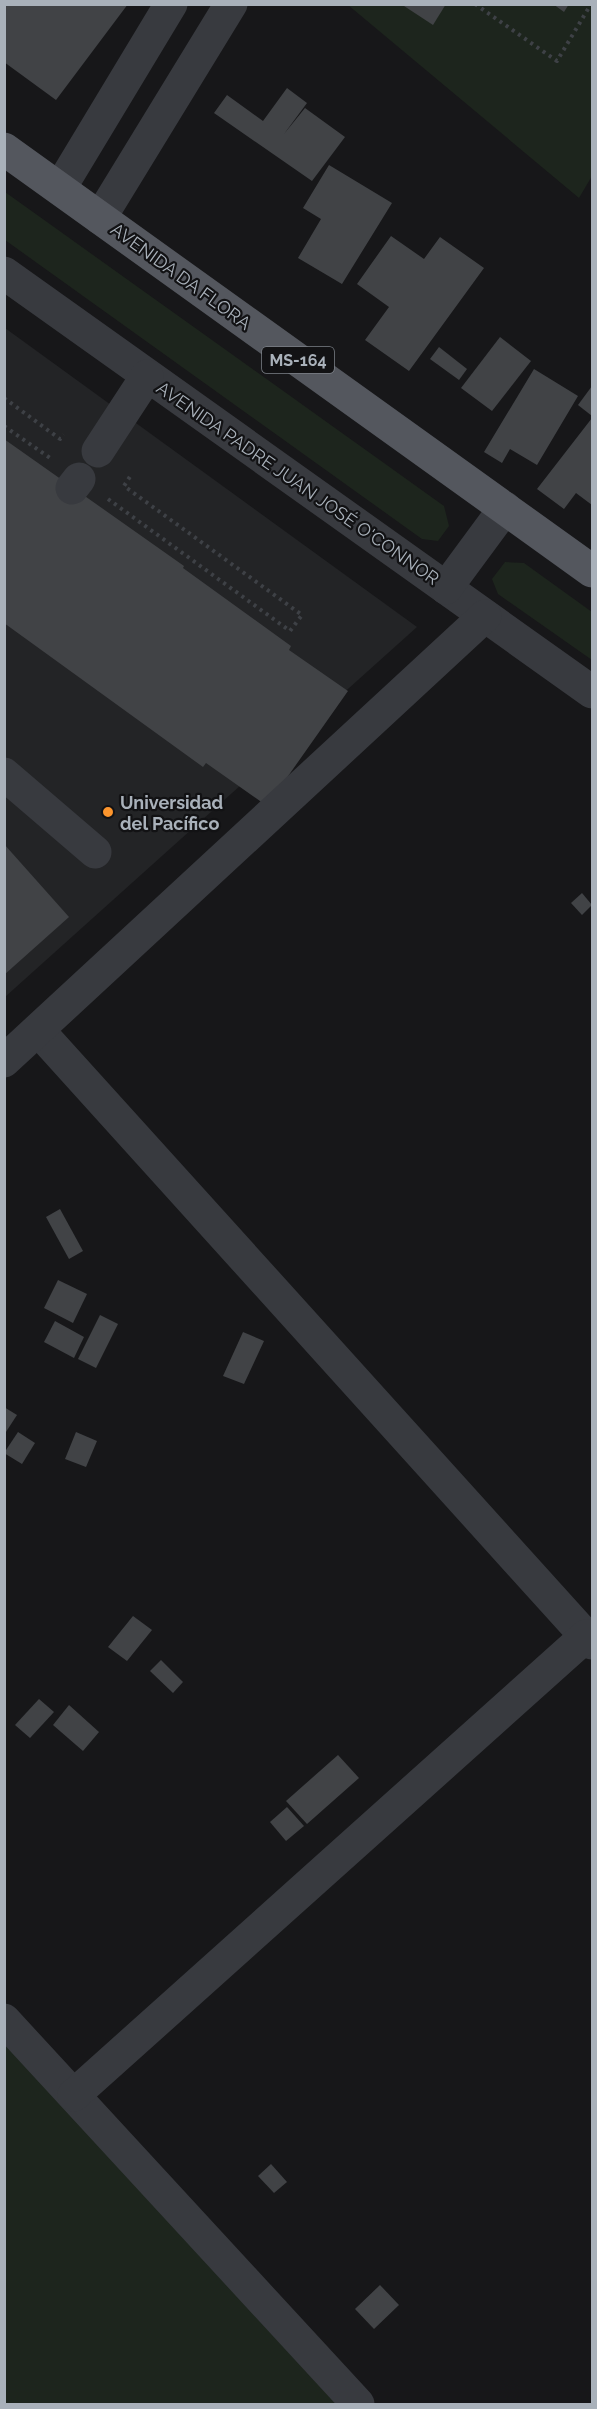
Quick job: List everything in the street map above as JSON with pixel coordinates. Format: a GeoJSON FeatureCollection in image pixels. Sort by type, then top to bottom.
{"type":"FeatureCollection","features":[{"type":"Feature","properties":{"kind":"main road","name":"AVENIDA DA FLORA"},"geometry":{"type":"LineString","coordinates":[[4,149],[592,571]]}},
{"type":"Feature","properties":{"kind":"street"},"geometry":{"type":"LineString","coordinates":[[60,188],[171,4]]}},
{"type":"Feature","properties":{"kind":"street"},"geometry":{"type":"LineString","coordinates":[[100,218],[231,4]]}},
{"type":"Feature","properties":{"kind":"street","name":"AVENIDA PADRE JUAN JOSÉ O'CONNOR"},"geometry":{"type":"LineString","coordinates":[[4,273],[592,692]]}},
{"type":"Feature","properties":{"kind":"street"},"geometry":{"type":"LineString","coordinates":[[98,451],[147,376]]}},
{"type":"Feature","properties":{"kind":"street"},"geometry":{"type":"LineString","coordinates":[[446,588],[505,508]]}},
{"type":"Feature","properties":{"kind":"street"},"geometry":{"type":"LineString","coordinates":[[4,1061],[486,616]]}},
{"type":"Feature","properties":{"kind":"street"},"geometry":{"type":"LineString","coordinates":[[4,774],[95,852]]}},
{"type":"Feature","properties":{"kind":"street"},"geometry":{"type":"LineString","coordinates":[[38,1030],[589,1639],[74,2095]]}},
{"type":"Feature","properties":{"kind":"street"},"geometry":{"type":"LineString","coordinates":[[4,2020],[358,2404]]}},
{"type":"Feature","properties":{"kind":"path"},"geometry":{"type":"LineString","coordinates":[[475,4],[557,62],[591,4]]}},
{"type":"Feature","properties":{"kind":"path"},"geometry":{"type":"LineString","coordinates":[[4,398],[60,439],[68,429]]}},
{"type":"Feature","properties":{"kind":"path"},"geometry":{"type":"LineString","coordinates":[[4,426],[76,484],[290,631],[302,615],[124,486],[131,475]]}},
{"type":"Feature","properties":{"kind":"shaded area"},"geometry":{"type":"Polygon","coordinates":[[[348,5],[592,5],[592,176],[579,198],[348,5]]]}},
{"type":"Feature","properties":{"kind":"shaded area"},"geometry":{"type":"Polygon","coordinates":[[[5,192],[444,506],[449,526],[438,541],[422,539],[5,240],[5,192]]]}},
{"type":"Feature","properties":{"kind":"shaded area","name":"Universidad del Pacífico"},"geometry":{"type":"Polygon","coordinates":[[[5,328],[417,627],[5,997],[5,328]]]}},
{"type":"Feature","properties":{"kind":"shaded area"},"geometry":{"type":"Polygon","coordinates":[[[505,562],[524,563],[592,612],[592,660],[498,594],[492,579],[505,562]]]}},
{"type":"Feature","properties":{"kind":"shaded area"},"geometry":{"type":"Polygon","coordinates":[[[5,2043],[336,2404],[5,2404],[5,2043]]]}},
{"type":"Feature","properties":{"kind":"building"},"geometry":{"type":"Polygon","coordinates":[[[4,4],[128,4],[56,100],[4,62],[4,4]]]}},
{"type":"Feature","properties":{"kind":"building"},"geometry":{"type":"Polygon","coordinates":[[[401,4],[446,4],[433,25],[401,4]]]}},
{"type":"Feature","properties":{"kind":"building"},"geometry":{"type":"Polygon","coordinates":[[[553,4],[569,4],[564,12],[553,4]]]}},
{"type":"Feature","properties":{"kind":"building"},"geometry":{"type":"Polygon","coordinates":[[[287,88],[307,103],[284,134],[305,108],[345,137],[312,181],[214,113],[227,95],[263,121],[287,88]]]}},
{"type":"Feature","properties":{"kind":"building"},"geometry":{"type":"Polygon","coordinates":[[[329,165],[392,203],[342,284],[298,258],[321,219],[303,208],[329,165]]]}},
{"type":"Feature","properties":{"kind":"building"},"geometry":{"type":"Polygon","coordinates":[[[391,236],[424,259],[440,237],[484,268],[409,371],[365,340],[389,307],[357,284],[391,236]]]}},
{"type":"Feature","properties":{"kind":"building"},"geometry":{"type":"Polygon","coordinates":[[[500,337],[531,361],[492,411],[461,388],[500,337]]]}},
{"type":"Feature","properties":{"kind":"building"},"geometry":{"type":"Polygon","coordinates":[[[439,347],[467,369],[459,380],[430,359],[439,347]]]}},
{"type":"Feature","properties":{"kind":"building"},"geometry":{"type":"Polygon","coordinates":[[[534,369],[578,396],[537,465],[510,449],[502,463],[484,452],[534,369]]]}},
{"type":"Feature","properties":{"kind":"building"},"geometry":{"type":"Polygon","coordinates":[[[592,386],[592,416],[578,405],[592,386]]]}},
{"type":"Feature","properties":{"kind":"building"},"geometry":{"type":"Polygon","coordinates":[[[592,418],[592,505],[576,493],[564,509],[537,489],[592,418]]]}},
{"type":"Feature","properties":{"kind":"building"},"geometry":{"type":"Polygon","coordinates":[[[4,439],[184,566],[183,568],[291,646],[289,650],[348,691],[267,806],[206,763],[203,767],[4,623],[4,439]]]}},
{"type":"Feature","properties":{"kind":"building"},"geometry":{"type":"Polygon","coordinates":[[[4,844],[69,917],[4,975],[4,844]]]}},
{"type":"Feature","properties":{"kind":"building"},"geometry":{"type":"Polygon","coordinates":[[[582,893],[592,905],[582,915],[571,903],[582,893]]]}},
{"type":"Feature","properties":{"kind":"building"},"geometry":{"type":"Polygon","coordinates":[[[60,1209],[83,1251],[69,1259],[46,1217],[60,1209]]]}},
{"type":"Feature","properties":{"kind":"building"},"geometry":{"type":"Polygon","coordinates":[[[58,1280],[87,1294],[73,1323],[44,1308],[58,1280]]]}},
{"type":"Feature","properties":{"kind":"building"},"geometry":{"type":"Polygon","coordinates":[[[100,1315],[118,1324],[96,1368],[78,1359],[100,1315]]]}},
{"type":"Feature","properties":{"kind":"building"},"geometry":{"type":"Polygon","coordinates":[[[55,1321],[84,1337],[74,1358],[44,1342],[55,1321]]]}},
{"type":"Feature","properties":{"kind":"building"},"geometry":{"type":"Polygon","coordinates":[[[243,1332],[264,1341],[244,1384],[223,1376],[243,1332]]]}},
{"type":"Feature","properties":{"kind":"building"},"geometry":{"type":"Polygon","coordinates":[[[4,1407],[17,1415],[4,1435],[4,1407]]]}},
{"type":"Feature","properties":{"kind":"building"},"geometry":{"type":"Polygon","coordinates":[[[18,1432],[35,1443],[22,1464],[4,1453],[18,1432]]]}},
{"type":"Feature","properties":{"kind":"building"},"geometry":{"type":"Polygon","coordinates":[[[76,1432],[97,1441],[86,1467],[65,1459],[76,1432]]]}},
{"type":"Feature","properties":{"kind":"building"},"geometry":{"type":"Polygon","coordinates":[[[133,1616],[152,1630],[127,1661],[108,1647],[133,1616]]]}},
{"type":"Feature","properties":{"kind":"building"},"geometry":{"type":"Polygon","coordinates":[[[161,1660],[183,1682],[173,1693],[150,1671],[161,1660]]]}},
{"type":"Feature","properties":{"kind":"building"},"geometry":{"type":"Polygon","coordinates":[[[39,1699],[54,1712],[30,1738],[15,1725],[39,1699]]]}},
{"type":"Feature","properties":{"kind":"building"},"geometry":{"type":"Polygon","coordinates":[[[69,1705],[99,1732],[83,1751],[53,1725],[69,1705]]]}},
{"type":"Feature","properties":{"kind":"building"},"geometry":{"type":"Polygon","coordinates":[[[338,1755],[359,1778],[307,1824],[286,1801],[338,1755]]]}},
{"type":"Feature","properties":{"kind":"building"},"geometry":{"type":"Polygon","coordinates":[[[287,1807],[304,1826],[286,1841],[270,1822],[287,1807]]]}},
{"type":"Feature","properties":{"kind":"building"},"geometry":{"type":"Polygon","coordinates":[[[271,2164],[287,2182],[274,2193],[258,2176],[271,2164]]]}},
{"type":"Feature","properties":{"kind":"building"},"geometry":{"type":"Polygon","coordinates":[[[380,2285],[399,2305],[374,2329],[355,2309],[380,2285]]]}},
{"type":"Feature","properties":{"kind":"place","name":"Universidad del Pacífico"},"geometry":{"type":"Point","coordinates":[108,812]}}]}
